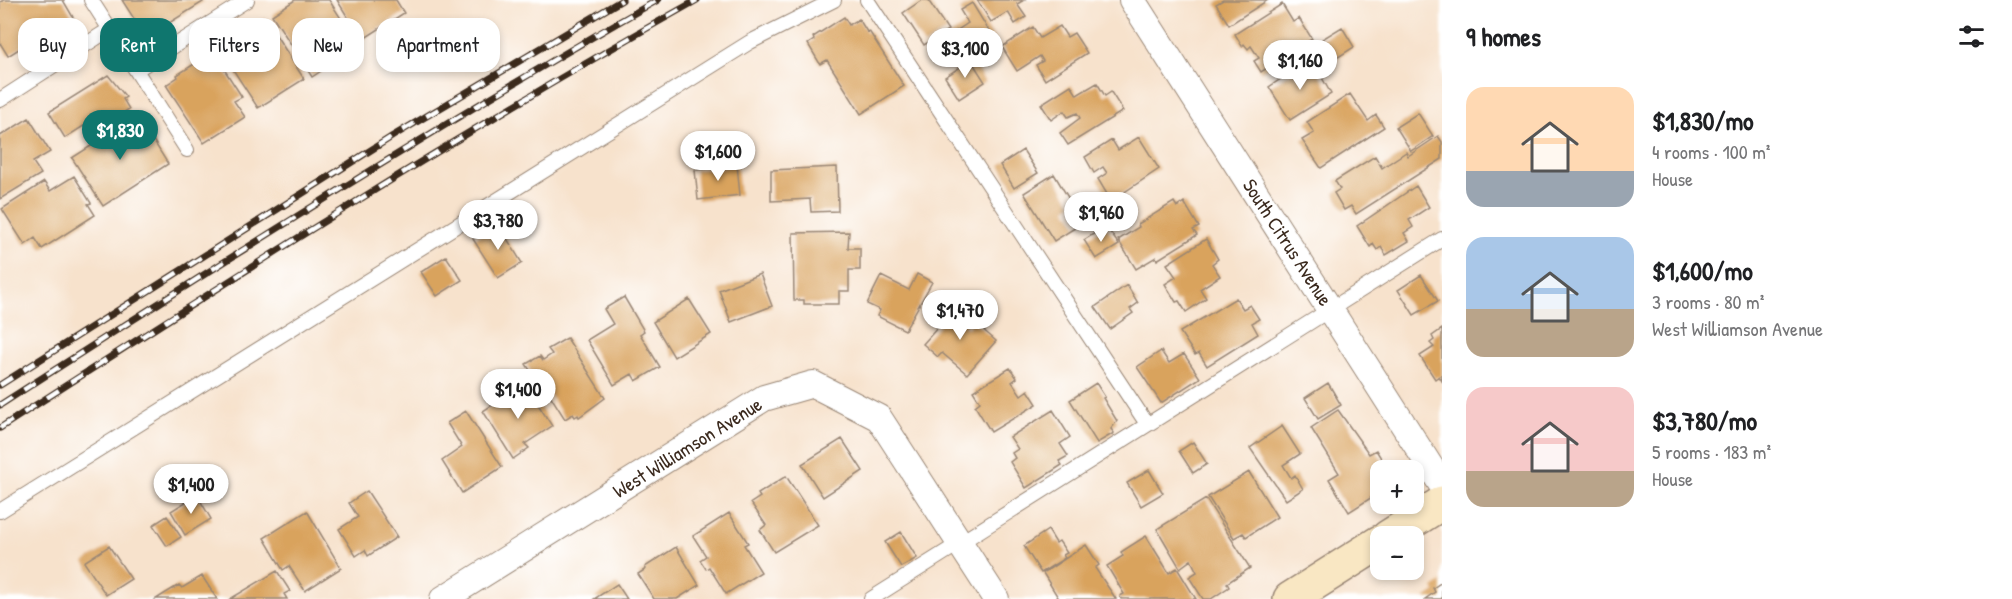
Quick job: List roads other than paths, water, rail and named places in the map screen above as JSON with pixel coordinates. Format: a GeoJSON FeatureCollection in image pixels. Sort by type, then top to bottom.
{"type":"FeatureCollection","features":[{"type":"Feature","properties":{"kind":"main road"},"geometry":{"type":"LineString","coordinates":[[1405,526],[1442,503]]}},
{"type":"Feature","properties":{"kind":"main road"},"geometry":{"type":"LineString","coordinates":[[1290,599],[1370,548]]}},
{"type":"Feature","properties":{"kind":"street","name":"South Citrus Avenue"},"geometry":{"type":"LineString","coordinates":[[1132,0],[1442,485]]}},
{"type":"Feature","properties":{"kind":"street","name":"West Williamson Avenue"},"geometry":{"type":"LineString","coordinates":[[443,599],[764,398],[813,384],[879,418],[961,541],[996,599]]}},
{"type":"Feature","properties":{"kind":"lane"},"geometry":{"type":"LineString","coordinates":[[92,0],[103,18]]}},
{"type":"Feature","properties":{"kind":"lane"},"geometry":{"type":"LineString","coordinates":[[177,44],[247,0]]}},
{"type":"Feature","properties":{"kind":"lane"},"geometry":{"type":"LineString","coordinates":[[0,511],[750,42],[834,0]]}},
{"type":"Feature","properties":{"kind":"lane"},"geometry":{"type":"LineString","coordinates":[[867,0],[1147,424]]}},
{"type":"Feature","properties":{"kind":"lane"},"geometry":{"type":"LineString","coordinates":[[0,100],[100,35]]}},
{"type":"Feature","properties":{"kind":"lane"},"geometry":{"type":"LineString","coordinates":[[137,72],[187,150]]}},
{"type":"Feature","properties":{"kind":"lane"},"geometry":{"type":"LineString","coordinates":[[871,599],[1442,239]]}},
{"type":"Feature","properties":{"kind":"railway"},"geometry":{"type":"LineString","coordinates":[[0,385],[393,136],[622,0]]}},
{"type":"Feature","properties":{"kind":"railway"},"geometry":{"type":"LineString","coordinates":[[0,405],[351,183],[540,68],[658,0]]}},
{"type":"Feature","properties":{"kind":"railway"},"geometry":{"type":"LineString","coordinates":[[0,428],[432,155],[697,0]]}}]}
